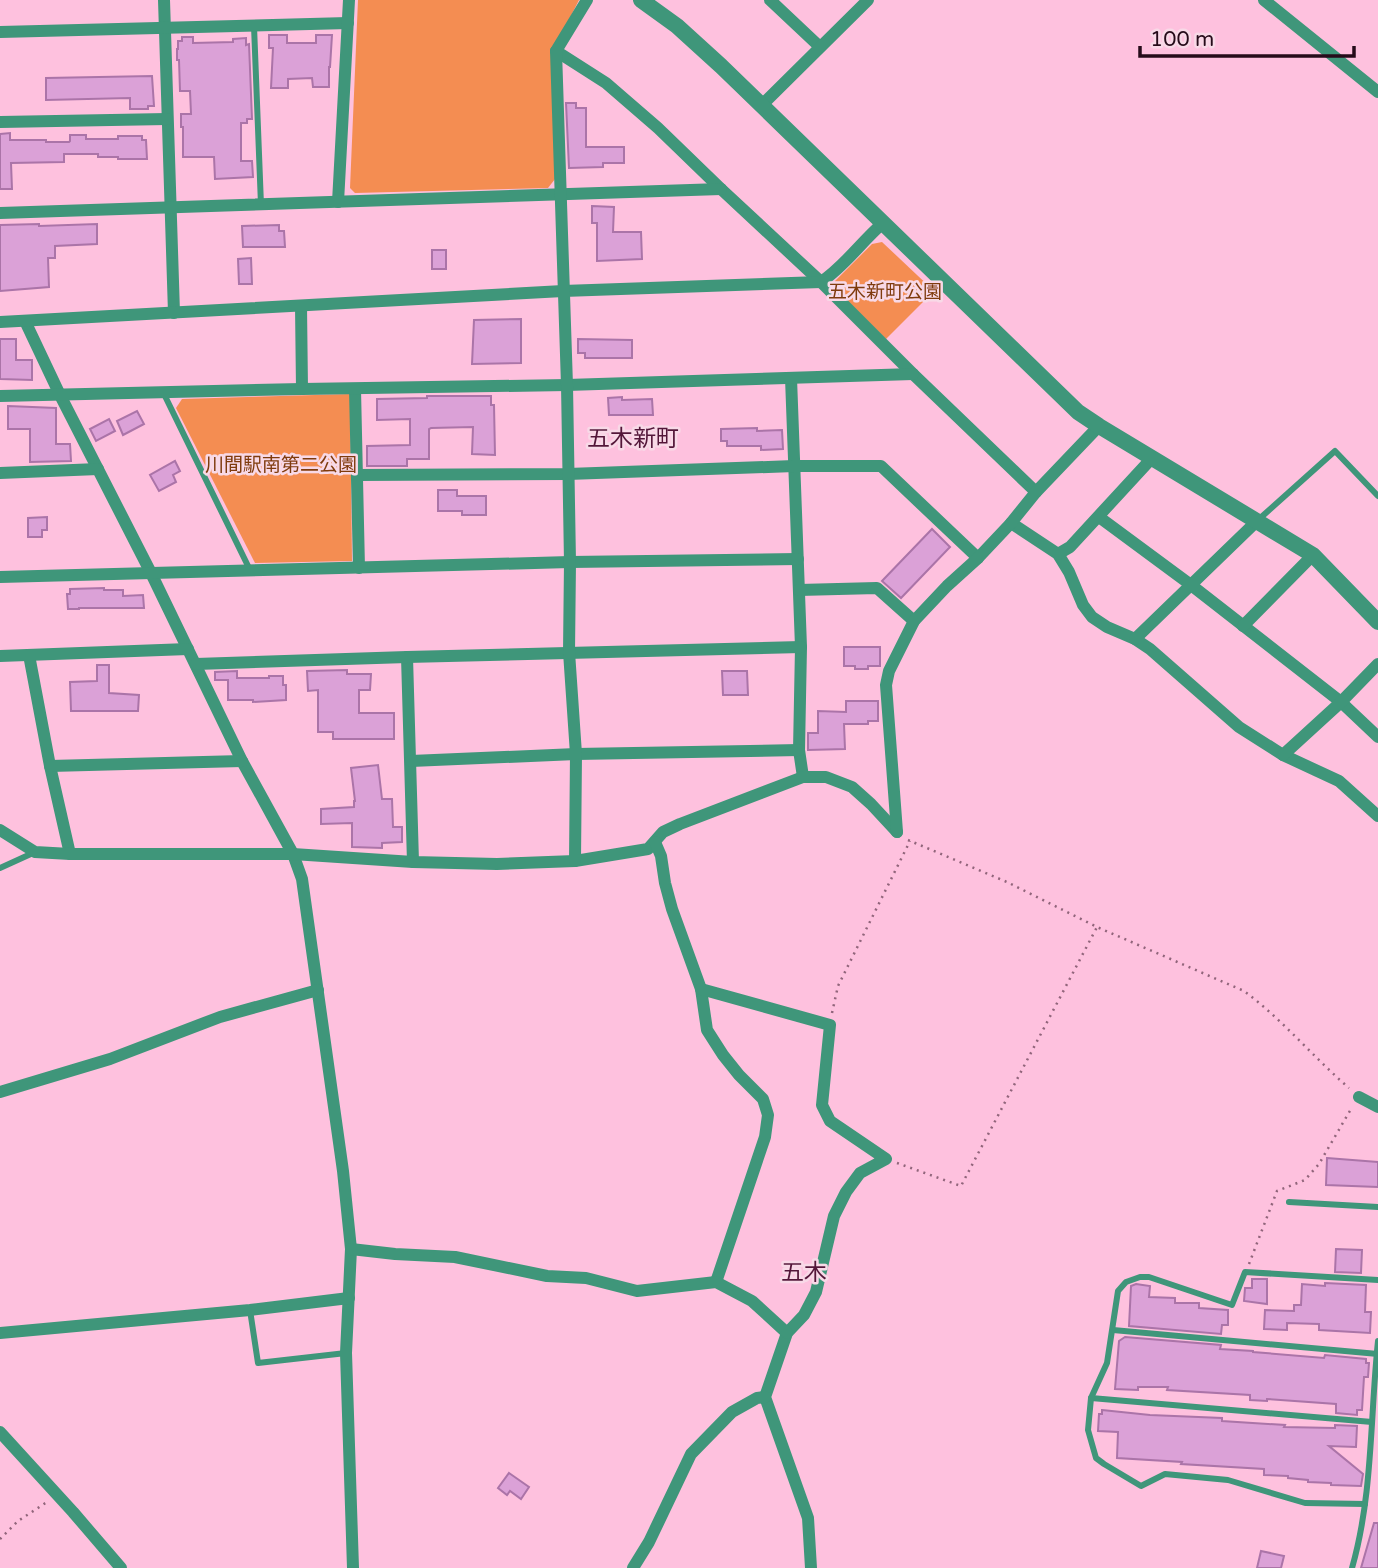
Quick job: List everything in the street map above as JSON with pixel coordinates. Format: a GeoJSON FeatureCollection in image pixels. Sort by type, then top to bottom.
{"type":"FeatureCollection","features":[{"type":"Feature","properties":{"kind":"street"},"geometry":{"type":"LineString","coordinates":[[164,0],[174,313]]}},
{"type":"Feature","properties":{"kind":"street"},"geometry":{"type":"LineString","coordinates":[[338,202],[349,0]]}},
{"type":"Feature","properties":{"kind":"street"},"geometry":{"type":"LineString","coordinates":[[575,861],[576,754],[569,652],[567,385],[556,51],[587,0]]}},
{"type":"Feature","properties":{"kind":"street"},"geometry":{"type":"LineString","coordinates":[[641,0],[677,26],[1078,412],[1313,555],[1378,622]]}},
{"type":"Feature","properties":{"kind":"street"},"geometry":{"type":"LineString","coordinates":[[770,0],[820,47]]}},
{"type":"Feature","properties":{"kind":"street"},"geometry":{"type":"LineString","coordinates":[[761,106],[868,0]]}},
{"type":"Feature","properties":{"kind":"street"},"geometry":{"type":"LineString","coordinates":[[1264,0],[1378,92]]}},
{"type":"Feature","properties":{"kind":"street"},"geometry":{"type":"LineString","coordinates":[[0,32],[348,23]]}},
{"type":"Feature","properties":{"kind":"street"},"geometry":{"type":"LineString","coordinates":[[556,51],[607,83],[659,128],[1036,492]]}},
{"type":"Feature","properties":{"kind":"street"},"geometry":{"type":"LineString","coordinates":[[0,122],[167,119]]}},
{"type":"Feature","properties":{"kind":"street"},"geometry":{"type":"LineString","coordinates":[[0,213],[721,189]]}},
{"type":"Feature","properties":{"kind":"street"},"geometry":{"type":"LineString","coordinates":[[0,322],[563,291],[821,282],[834,273],[883,223]]}},
{"type":"Feature","properties":{"kind":"street"},"geometry":{"type":"LineString","coordinates":[[301,306],[302,389]]}},
{"type":"Feature","properties":{"kind":"street"},"geometry":{"type":"LineString","coordinates":[[25,321],[242,761],[293,854],[302,879],[351,1249],[346,1353],[353,1568]]}},
{"type":"Feature","properties":{"kind":"street"},"geometry":{"type":"LineString","coordinates":[[0,396],[567,385],[913,374]]}},
{"type":"Feature","properties":{"kind":"street"},"geometry":{"type":"LineString","coordinates":[[791,378],[801,648],[799,750],[803,777]]}},
{"type":"Feature","properties":{"kind":"street"},"geometry":{"type":"LineString","coordinates":[[355,388],[359,568]]}},
{"type":"Feature","properties":{"kind":"street"},"geometry":{"type":"LineString","coordinates":[[898,832],[886,685],[889,671],[914,621],[978,558],[1098,426]]}},
{"type":"Feature","properties":{"kind":"street"},"geometry":{"type":"LineString","coordinates":[[1058,554],[1070,547],[1152,458]]}},
{"type":"Feature","properties":{"kind":"street"},"geometry":{"type":"LineString","coordinates":[[357,475],[568,474],[880,467],[978,558]]}},
{"type":"Feature","properties":{"kind":"street"},"geometry":{"type":"LineString","coordinates":[[0,473],[98,469]]}},
{"type":"Feature","properties":{"kind":"street"},"geometry":{"type":"LineString","coordinates":[[1099,517],[1341,702],[1378,737]]}},
{"type":"Feature","properties":{"kind":"street"},"geometry":{"type":"LineString","coordinates":[[1135,639],[1258,520]]}},
{"type":"Feature","properties":{"kind":"street"},"geometry":{"type":"LineString","coordinates":[[1011,523],[1058,554],[1069,572],[1083,606],[1092,617],[1150,649],[1238,727],[1283,755],[1339,782],[1378,816]]}},
{"type":"Feature","properties":{"kind":"street"},"geometry":{"type":"LineString","coordinates":[[1242,626],[1313,555]]}},
{"type":"Feature","properties":{"kind":"street"},"geometry":{"type":"LineString","coordinates":[[0,577],[570,562],[798,559]]}},
{"type":"Feature","properties":{"kind":"street"},"geometry":{"type":"LineString","coordinates":[[799,590],[877,588],[914,621]]}},
{"type":"Feature","properties":{"kind":"street"},"geometry":{"type":"LineString","coordinates":[[196,664],[569,652],[801,648]]}},
{"type":"Feature","properties":{"kind":"street"},"geometry":{"type":"LineString","coordinates":[[0,656],[188,649]]}},
{"type":"Feature","properties":{"kind":"street"},"geometry":{"type":"LineString","coordinates":[[29,655],[70,854]]}},
{"type":"Feature","properties":{"kind":"street"},"geometry":{"type":"LineString","coordinates":[[407,657],[413,862]]}},
{"type":"Feature","properties":{"kind":"street"},"geometry":{"type":"LineString","coordinates":[[1283,755],[1378,664]]}},
{"type":"Feature","properties":{"kind":"street"},"geometry":{"type":"LineString","coordinates":[[411,761],[576,754],[799,750]]}},
{"type":"Feature","properties":{"kind":"street"},"geometry":{"type":"LineString","coordinates":[[50,766],[242,761]]}},
{"type":"Feature","properties":{"kind":"street"},"geometry":{"type":"LineString","coordinates":[[0,830],[35,852],[70,854],[293,854],[413,862],[497,864],[575,861],[648,849],[663,832],[680,824],[803,777],[826,777],[852,787],[898,832]]}},
{"type":"Feature","properties":{"kind":"street"},"geometry":{"type":"LineString","coordinates":[[655,842],[661,856],[672,909],[701,989],[706,1030],[738,1075],[762,1099],[768,1115],[765,1137],[716,1282]]}},
{"type":"Feature","properties":{"kind":"street"},"geometry":{"type":"LineString","coordinates":[[701,989],[830,1025],[822,1105],[830,1121],[887,1159],[860,1173],[846,1192],[834,1216],[816,1292],[804,1315],[787,1333],[765,1397],[807,1518],[811,1568]]}},
{"type":"Feature","properties":{"kind":"street"},"geometry":{"type":"LineString","coordinates":[[0,1092],[110,1059],[220,1017],[318,990]]}},
{"type":"Feature","properties":{"kind":"street"},"geometry":{"type":"LineString","coordinates":[[1359,1097],[1378,1107]]}},
{"type":"Feature","properties":{"kind":"street"},"geometry":{"type":"LineString","coordinates":[[351,1249],[455,1256],[547,1276],[586,1278],[637,1291],[716,1282],[752,1301],[787,1333]]}},
{"type":"Feature","properties":{"kind":"street"},"geometry":{"type":"LineString","coordinates":[[0,1334],[349,1298]]}},
{"type":"Feature","properties":{"kind":"street"},"geometry":{"type":"LineString","coordinates":[[633,1568],[649,1542],[691,1454],[732,1412],[757,1398],[765,1397]]}},
{"type":"Feature","properties":{"kind":"street"},"geometry":{"type":"LineString","coordinates":[[0,1432],[121,1568]]}},
{"type":"Feature","properties":{"kind":"lane"},"geometry":{"type":"LineString","coordinates":[[254,26],[261,205]]}},
{"type":"Feature","properties":{"kind":"lane"},"geometry":{"type":"LineString","coordinates":[[163,392],[250,571]]}},
{"type":"Feature","properties":{"kind":"lane"},"geometry":{"type":"LineString","coordinates":[[1258,520],[1335,451],[1378,496]]}},
{"type":"Feature","properties":{"kind":"lane"},"geometry":{"type":"LineString","coordinates":[[0,868],[35,852]]}},
{"type":"Feature","properties":{"kind":"lane"},"geometry":{"type":"LineString","coordinates":[[1289,1202],[1378,1207]]}},
{"type":"Feature","properties":{"kind":"lane"},"geometry":{"type":"LineString","coordinates":[[1365,1504],[1305,1503],[1228,1480],[1165,1474],[1141,1486],[1096,1458],[1087,1430],[1091,1398],[1107,1363],[1118,1291],[1126,1282],[1149,1277],[1232,1305],[1245,1272],[1378,1280]]}},
{"type":"Feature","properties":{"kind":"lane"},"geometry":{"type":"LineString","coordinates":[[250,1310],[258,1363],[346,1353]]}},
{"type":"Feature","properties":{"kind":"lane"},"geometry":{"type":"LineString","coordinates":[[1113,1331],[1377,1354]]}},
{"type":"Feature","properties":{"kind":"lane"},"geometry":{"type":"LineString","coordinates":[[1352,1568],[1360,1541],[1365,1504],[1378,1341]]}},
{"type":"Feature","properties":{"kind":"lane"},"geometry":{"type":"LineString","coordinates":[[1091,1398],[1372,1422]]}},
{"type":"Feature","properties":{"kind":"path"},"geometry":{"type":"LineString","coordinates":[[898,832],[910,841],[1007,882],[1097,927],[1244,991],[1265,1006],[1359,1097],[1319,1164],[1305,1180],[1277,1191],[1245,1272]]}},
{"type":"Feature","properties":{"kind":"path"},"geometry":{"type":"LineString","coordinates":[[830,1025],[838,986],[910,841]]}},
{"type":"Feature","properties":{"kind":"path"},"geometry":{"type":"LineString","coordinates":[[887,1159],[961,1186],[1097,927]]}},
{"type":"Feature","properties":{"kind":"path"},"geometry":{"type":"LineString","coordinates":[[0,1539],[18,1521],[57,1496]]}},
{"type":"Feature","properties":{"kind":"green space"},"geometry":{"type":"Polygon","coordinates":[[[358,0],[579,0],[551,55],[555,179],[548,188],[355,193],[350,188],[358,0]]]}},
{"type":"Feature","properties":{"kind":"green space","name":"五木新町公園"},"geometry":{"type":"Polygon","coordinates":[[[882,242],[934,291],[886,339],[836,290],[835,281],[872,244],[882,242]]]}},
{"type":"Feature","properties":{"kind":"green space","name":"川間駅南第二公園"},"geometry":{"type":"Polygon","coordinates":[[[350,394],[352,561],[255,563],[176,408],[182,399],[350,394]]]}},
{"type":"Feature","properties":{"kind":"building"},"geometry":{"type":"Polygon","coordinates":[[[269,35],[287,35],[287,43],[316,43],[316,35],[332,35],[329,87],[313,87],[312,78],[288,79],[288,88],[271,88],[273,48],[269,48],[269,35]]]}},
{"type":"Feature","properties":{"kind":"building"},"geometry":{"type":"Polygon","coordinates":[[[182,37],[193,37],[193,43],[233,42],[233,39],[246,38],[246,45],[249,44],[252,119],[241,123],[241,161],[252,161],[253,177],[215,179],[214,157],[183,157],[181,114],[191,114],[190,91],[180,91],[177,49],[178,41],[182,41],[182,37]]]}},
{"type":"Feature","properties":{"kind":"building"},"geometry":{"type":"Polygon","coordinates":[[[152,76],[154,106],[148,106],[148,109],[130,109],[130,98],[46,100],[46,78],[152,76]]]}},
{"type":"Feature","properties":{"kind":"building"},"geometry":{"type":"Polygon","coordinates":[[[566,103],[576,103],[576,108],[586,108],[586,147],[624,147],[624,163],[569,168],[566,103]]]}},
{"type":"Feature","properties":{"kind":"building"},"geometry":{"type":"Polygon","coordinates":[[[10,133],[10,140],[46,142],[69,142],[70,135],[86,135],[86,139],[142,136],[142,140],[146,140],[147,159],[64,154],[64,162],[11,163],[12,189],[0,189],[0,134],[10,133]]]}},
{"type":"Feature","properties":{"kind":"building"},"geometry":{"type":"Polygon","coordinates":[[[592,206],[614,207],[613,232],[641,232],[642,259],[597,261],[597,223],[592,223],[592,206]]]}},
{"type":"Feature","properties":{"kind":"building"},"geometry":{"type":"Polygon","coordinates":[[[97,224],[97,244],[55,246],[55,258],[48,258],[49,287],[0,291],[0,225],[97,224]]]}},
{"type":"Feature","properties":{"kind":"building"},"geometry":{"type":"Polygon","coordinates":[[[279,225],[279,231],[284,231],[285,247],[243,247],[242,226],[279,225]]]}},
{"type":"Feature","properties":{"kind":"building"},"geometry":{"type":"Polygon","coordinates":[[[432,250],[446,250],[446,269],[432,269],[432,250]]]}},
{"type":"Feature","properties":{"kind":"building"},"geometry":{"type":"Polygon","coordinates":[[[251,258],[252,284],[239,284],[238,259],[251,258]]]}},
{"type":"Feature","properties":{"kind":"building"},"geometry":{"type":"Polygon","coordinates":[[[521,319],[521,363],[472,364],[474,320],[521,319]]]}},
{"type":"Feature","properties":{"kind":"building"},"geometry":{"type":"Polygon","coordinates":[[[0,339],[16,339],[16,360],[32,360],[32,380],[0,379],[0,339]]]}},
{"type":"Feature","properties":{"kind":"building"},"geometry":{"type":"Polygon","coordinates":[[[578,339],[632,340],[632,358],[585,358],[585,353],[578,353],[578,339]]]}},
{"type":"Feature","properties":{"kind":"building"},"geometry":{"type":"Polygon","coordinates":[[[491,396],[491,405],[494,405],[495,455],[472,454],[473,427],[431,428],[429,459],[407,459],[407,466],[367,466],[367,446],[410,445],[410,419],[377,420],[377,399],[491,396]]]}},
{"type":"Feature","properties":{"kind":"building"},"geometry":{"type":"Polygon","coordinates":[[[622,397],[622,400],[652,399],[653,415],[609,415],[608,398],[622,397]]]}},
{"type":"Feature","properties":{"kind":"building"},"geometry":{"type":"Polygon","coordinates":[[[8,406],[56,408],[56,444],[70,444],[71,461],[30,462],[30,429],[8,429],[8,406]]]}},
{"type":"Feature","properties":{"kind":"building"},"geometry":{"type":"Polygon","coordinates":[[[137,411],[144,424],[123,435],[117,421],[137,411]]]}},
{"type":"Feature","properties":{"kind":"building"},"geometry":{"type":"Polygon","coordinates":[[[109,419],[115,431],[96,441],[90,429],[109,419]]]}},
{"type":"Feature","properties":{"kind":"building"},"geometry":{"type":"Polygon","coordinates":[[[757,428],[757,431],[782,430],[783,449],[761,450],[761,446],[727,446],[727,441],[721,441],[721,429],[757,428]]]}},
{"type":"Feature","properties":{"kind":"building"},"geometry":{"type":"Polygon","coordinates":[[[175,461],[180,471],[173,475],[176,482],[159,491],[150,475],[175,461]]]}},
{"type":"Feature","properties":{"kind":"building"},"geometry":{"type":"Polygon","coordinates":[[[438,490],[457,490],[457,496],[486,496],[486,515],[438,511],[438,490]]]}},
{"type":"Feature","properties":{"kind":"building"},"geometry":{"type":"Polygon","coordinates":[[[47,517],[47,530],[42,530],[42,537],[28,537],[28,518],[47,517]]]}},
{"type":"Feature","properties":{"kind":"building"},"geometry":{"type":"Polygon","coordinates":[[[932,529],[950,547],[901,598],[882,581],[932,529]]]}},
{"type":"Feature","properties":{"kind":"building"},"geometry":{"type":"Polygon","coordinates":[[[70,589],[123,590],[123,596],[143,595],[144,608],[68,609],[67,594],[70,594],[70,589]]]}},
{"type":"Feature","properties":{"kind":"building"},"geometry":{"type":"Polygon","coordinates":[[[844,647],[880,647],[880,666],[855,669],[855,666],[844,666],[844,647]]]}},
{"type":"Feature","properties":{"kind":"building"},"geometry":{"type":"Polygon","coordinates":[[[97,665],[109,665],[109,693],[139,695],[138,711],[71,711],[70,682],[97,681],[97,665]]]}},
{"type":"Feature","properties":{"kind":"building"},"geometry":{"type":"Polygon","coordinates":[[[347,670],[347,674],[371,674],[370,690],[359,690],[359,713],[394,713],[394,739],[333,739],[333,732],[318,732],[318,690],[308,691],[307,671],[347,670]]]}},
{"type":"Feature","properties":{"kind":"building"},"geometry":{"type":"Polygon","coordinates":[[[237,671],[237,678],[283,676],[286,700],[228,700],[228,680],[215,680],[215,672],[237,671]]]}},
{"type":"Feature","properties":{"kind":"building"},"geometry":{"type":"Polygon","coordinates":[[[722,671],[747,671],[748,695],[723,695],[722,671]]]}},
{"type":"Feature","properties":{"kind":"building"},"geometry":{"type":"Polygon","coordinates":[[[846,701],[878,701],[878,721],[868,721],[868,724],[844,724],[845,749],[808,750],[808,733],[818,733],[818,711],[846,712],[846,701]]]}},
{"type":"Feature","properties":{"kind":"building"},"geometry":{"type":"Polygon","coordinates":[[[378,765],[382,799],[392,799],[393,827],[402,827],[402,842],[382,843],[382,848],[352,847],[352,823],[321,824],[321,809],[354,807],[351,768],[378,765]]]}},
{"type":"Feature","properties":{"kind":"building"},"geometry":{"type":"Polygon","coordinates":[[[1327,1158],[1378,1162],[1378,1187],[1326,1185],[1327,1158]]]}},
{"type":"Feature","properties":{"kind":"building"},"geometry":{"type":"Polygon","coordinates":[[[1336,1249],[1362,1250],[1361,1273],[1335,1272],[1336,1249]]]}},
{"type":"Feature","properties":{"kind":"building"},"geometry":{"type":"Polygon","coordinates":[[[1252,1279],[1267,1279],[1267,1304],[1244,1301],[1245,1288],[1252,1288],[1252,1279]]]}},
{"type":"Feature","properties":{"kind":"building"},"geometry":{"type":"Polygon","coordinates":[[[1325,1283],[1366,1285],[1365,1312],[1371,1312],[1370,1333],[1319,1330],[1319,1324],[1287,1323],[1287,1330],[1264,1329],[1265,1310],[1294,1311],[1294,1305],[1301,1305],[1302,1284],[1325,1286],[1325,1283]]]}},
{"type":"Feature","properties":{"kind":"building"},"geometry":{"type":"Polygon","coordinates":[[[1131,1286],[1150,1286],[1149,1297],[1175,1298],[1175,1303],[1199,1303],[1199,1308],[1228,1310],[1228,1325],[1222,1325],[1221,1334],[1129,1326],[1131,1286]]]}},
{"type":"Feature","properties":{"kind":"building"},"geometry":{"type":"Polygon","coordinates":[[[1125,1337],[1221,1345],[1220,1349],[1366,1359],[1366,1363],[1369,1363],[1368,1377],[1364,1377],[1362,1410],[1357,1410],[1357,1415],[1336,1413],[1336,1404],[1250,1400],[1250,1395],[1167,1390],[1168,1387],[1115,1389],[1119,1341],[1125,1337]]]}},
{"type":"Feature","properties":{"kind":"building"},"geometry":{"type":"Polygon","coordinates":[[[1102,1410],[1222,1418],[1222,1421],[1285,1425],[1284,1427],[1357,1426],[1356,1447],[1329,1446],[1363,1474],[1361,1486],[1331,1485],[1288,1476],[1264,1475],[1264,1469],[1117,1458],[1118,1432],[1098,1431],[1099,1414],[1102,1414],[1102,1410]]]}},
{"type":"Feature","properties":{"kind":"building"},"geometry":{"type":"Polygon","coordinates":[[[509,1473],[529,1487],[521,1499],[510,1491],[507,1495],[498,1488],[509,1473]]]}},
{"type":"Feature","properties":{"kind":"building"},"geometry":{"type":"Polygon","coordinates":[[[1374,1523],[1378,1523],[1378,1568],[1361,1568],[1374,1523]]]}},
{"type":"Feature","properties":{"kind":"building"},"geometry":{"type":"Polygon","coordinates":[[[1261,1551],[1284,1556],[1281,1568],[1257,1568],[1261,1551]]]}},
{"type":"Feature","properties":{"kind":"district","name":"五木新町"},"geometry":{"type":"Point","coordinates":[633,438]}},
{"type":"Feature","properties":{"kind":"district","name":"五木"},"geometry":{"type":"Point","coordinates":[804,1272]}}]}
